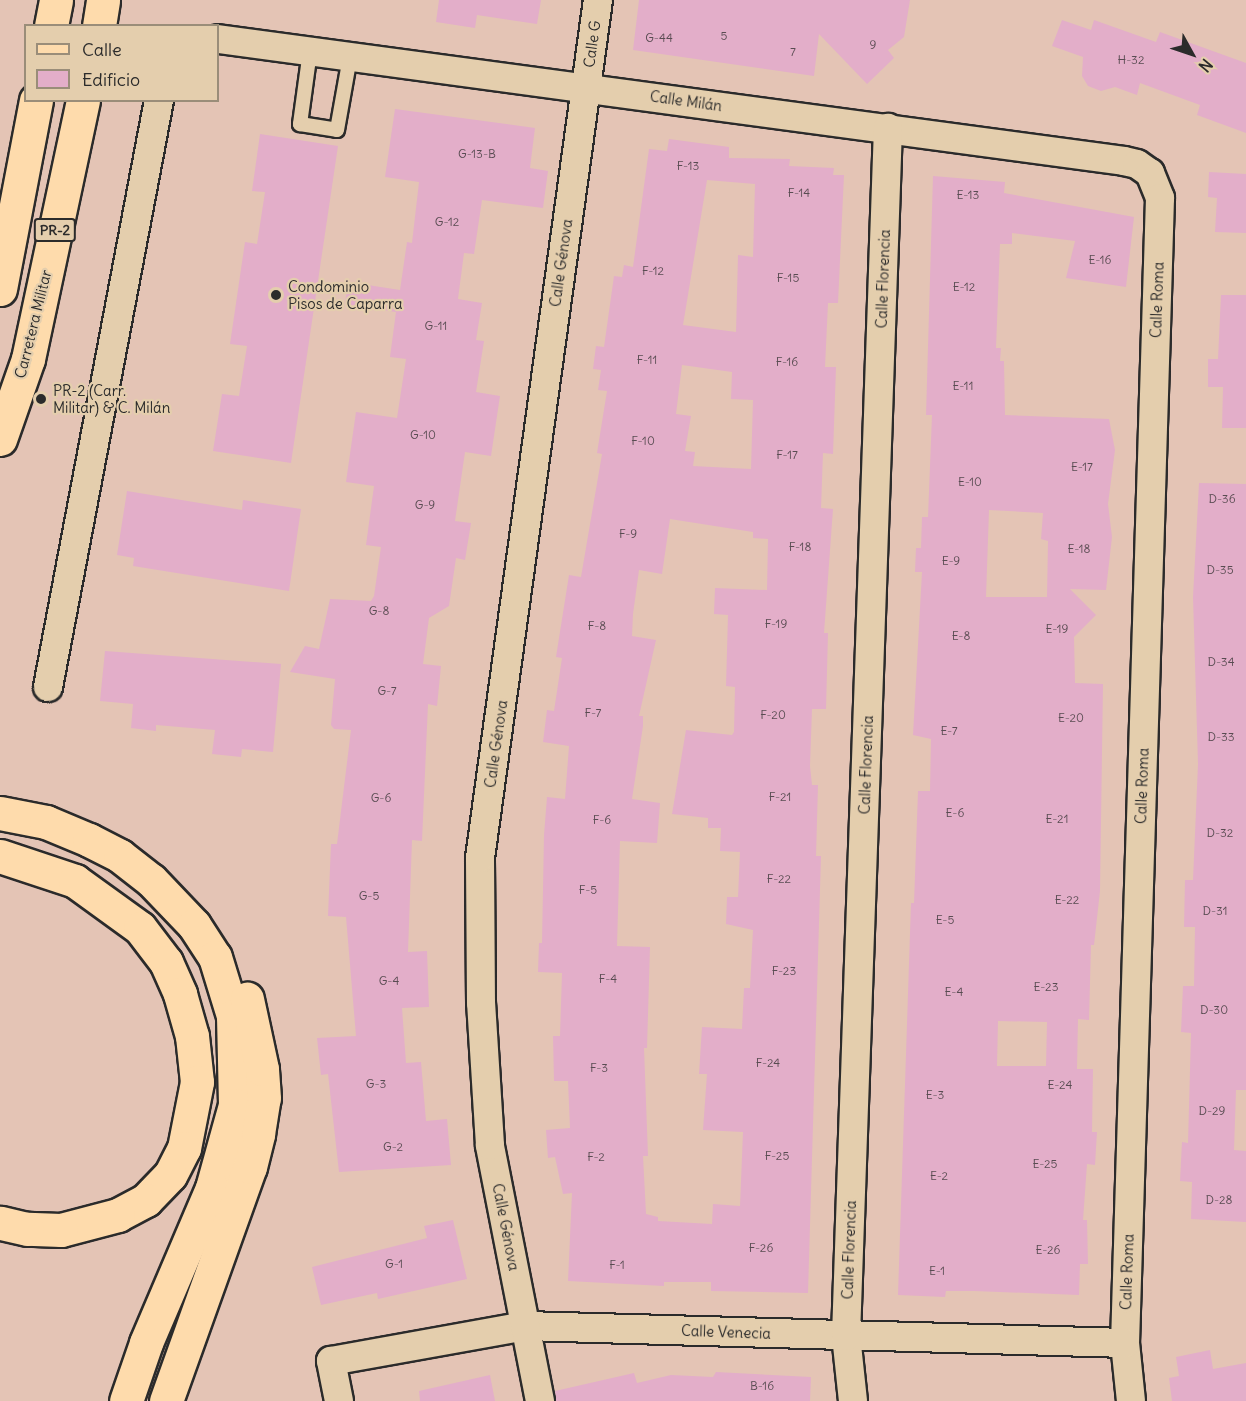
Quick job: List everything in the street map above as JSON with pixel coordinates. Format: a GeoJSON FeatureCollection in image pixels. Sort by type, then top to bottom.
{"type":"FeatureCollection","features":[{"type":"Feature","properties":{"kind":"main road"},"geometry":{"type":"LineString","coordinates":[[51,24],[56,0]]}},
{"type":"Feature","properties":{"kind":"main road","name":"PR-2"},"geometry":{"type":"LineString","coordinates":[[0,288],[36,102]]}},
{"type":"Feature","properties":{"kind":"main road","name":"Carretera Militar"},"geometry":{"type":"LineString","coordinates":[[0,440],[27,359],[83,102]]}},
{"type":"Feature","properties":{"kind":"main road"},"geometry":{"type":"LineString","coordinates":[[0,813],[46,822],[120,856],[173,900],[194,925],[218,963],[242,989],[252,1009],[264,1098],[250,1167],[166,1401]]}},
{"type":"Feature","properties":{"kind":"main road"},"geometry":{"type":"LineString","coordinates":[[0,856],[75,881],[140,928],[166,962],[180,994],[192,1036],[197,1082],[184,1148],[170,1175],[146,1200],[118,1215],[62,1230],[27,1229],[0,1223]]}},
{"type":"Feature","properties":{"kind":"main road"},"geometry":{"type":"LineString","coordinates":[[126,1401],[146,1343],[212,1188],[235,1105],[233,1016],[218,963]]}},
{"type":"Feature","properties":{"kind":"street","name":"Calle G"},"geometry":{"type":"LineString","coordinates":[[585,87],[598,0]]}},
{"type":"Feature","properties":{"kind":"street","name":"Calle Milán"},"geometry":{"type":"LineString","coordinates":[[219,39],[1124,161],[1137,164],[1150,173]]}},
{"type":"Feature","properties":{"kind":"street","name":"Calle Génova"},"geometry":{"type":"LineString","coordinates":[[540,1401],[490,1145],[481,1003],[480,858],[585,87]]}},
{"type":"Feature","properties":{"kind":"street"},"geometry":{"type":"LineString","coordinates":[[48,687],[159,102]]}},
{"type":"Feature","properties":{"kind":"street","name":"Calle Florencia"},"geometry":{"type":"LineString","coordinates":[[853,1401],[846,1336],[888,128]]}},
{"type":"Feature","properties":{"kind":"street","name":"Calle Roma"},"geometry":{"type":"LineString","coordinates":[[1131,1401],[1125,1343],[1160,198],[1150,173]]}},
{"type":"Feature","properties":{"kind":"street","name":"Calle Venecia"},"geometry":{"type":"LineString","coordinates":[[339,1401],[331,1361],[525,1326],[1125,1343]]}},
{"type":"Feature","properties":{"kind":"lane"},"geometry":{"type":"LineString","coordinates":[[310,51],[300,124],[337,130],[350,57]]}},
{"type":"Feature","properties":{"kind":"building"},"geometry":{"type":"Polygon","coordinates":[[[439,0],[541,0],[537,24],[477,15],[475,28],[436,22],[439,0]]]}},
{"type":"Feature","properties":{"kind":"building"},"geometry":{"type":"Polygon","coordinates":[[[639,0],[910,0],[904,37],[888,50],[894,58],[867,84],[819,34],[814,76],[633,50],[639,0]]]}},
{"type":"Feature","properties":{"kind":"building"},"geometry":{"type":"Polygon","coordinates":[[[1062,20],[1091,30],[1094,20],[1156,42],[1160,32],[1246,63],[1246,133],[1197,115],[1200,105],[1140,83],[1137,95],[1115,87],[1101,91],[1088,86],[1082,76],[1083,57],[1052,46],[1062,20]]]}},
{"type":"Feature","properties":{"kind":"building"},"geometry":{"type":"Polygon","coordinates":[[[395,109],[535,128],[530,168],[548,171],[543,208],[482,200],[474,254],[464,253],[458,299],[482,303],[476,340],[484,341],[476,392],[500,396],[491,456],[465,452],[455,521],[471,523],[465,560],[456,558],[449,606],[429,618],[423,664],[441,666],[437,706],[428,704],[422,841],[412,840],[408,952],[427,951],[429,1007],[402,1008],[406,1063],[421,1062],[426,1121],[447,1119],[451,1165],[339,1172],[328,1074],[321,1075],[317,1038],[356,1036],[346,917],[328,916],[331,844],[337,844],[351,730],[334,729],[331,725],[335,679],[290,672],[305,646],[319,649],[330,599],[371,601],[374,596],[381,547],[366,545],[374,486],[346,482],[356,412],[397,418],[406,359],[390,357],[396,312],[345,304],[348,282],[400,290],[407,242],[412,243],[419,182],[385,177],[395,109]]]}},
{"type":"Feature","properties":{"kind":"building","name":"Condominio Pisos de Caparra"},"geometry":{"type":"Polygon","coordinates":[[[260,134],[338,146],[291,463],[213,451],[222,394],[239,396],[247,346],[230,344],[245,242],[257,244],[265,192],[252,191],[260,134]]]}},
{"type":"Feature","properties":{"kind":"building"},"geometry":{"type":"Polygon","coordinates":[[[669,139],[729,147],[729,158],[790,159],[789,166],[834,168],[833,175],[844,175],[838,303],[828,303],[825,367],[836,367],[833,454],[823,453],[821,508],[833,509],[824,633],[828,633],[826,709],[812,709],[810,766],[812,785],[818,785],[816,856],[821,856],[808,1293],[711,1291],[711,1282],[664,1282],[664,1286],[568,1281],[572,1193],[563,1194],[555,1157],[548,1158],[546,1130],[570,1128],[568,1081],[554,1081],[553,1036],[560,1036],[562,973],[538,972],[539,943],[542,943],[547,797],[565,799],[569,746],[543,742],[547,710],[554,711],[562,658],[556,657],[569,575],[581,577],[602,454],[597,453],[607,391],[598,390],[601,370],[593,369],[596,346],[604,347],[614,276],[622,277],[624,265],[633,267],[649,149],[667,151],[669,139]],[[707,180],[683,325],[736,332],[738,255],[753,257],[755,184],[707,180]],[[682,365],[676,414],[691,416],[685,451],[695,452],[693,466],[751,469],[753,400],[731,399],[732,372],[682,365]],[[670,519],[662,574],[639,570],[632,636],[656,640],[639,716],[643,716],[643,726],[632,799],[660,803],[657,843],[620,841],[617,946],[650,947],[647,1048],[644,1048],[648,1156],[643,1156],[646,1214],[658,1217],[658,1221],[712,1224],[713,1204],[740,1206],[743,1132],[703,1130],[707,1074],[699,1074],[702,1027],[742,1029],[744,988],[750,988],[753,930],[726,924],[727,897],[738,897],[740,852],[720,851],[721,828],[708,828],[708,818],[672,814],[686,730],[732,735],[734,732],[735,687],[726,686],[728,615],[714,614],[715,588],[767,590],[768,539],[753,538],[753,532],[670,519]]]}},
{"type":"Feature","properties":{"kind":"building"},"geometry":{"type":"Polygon","coordinates":[[[1209,172],[1246,174],[1246,233],[1215,232],[1217,198],[1208,197],[1209,172]]]}},
{"type":"Feature","properties":{"kind":"building"},"geometry":{"type":"Polygon","coordinates":[[[933,176],[1005,182],[1004,193],[1134,217],[1126,287],[1066,278],[1075,241],[1012,233],[1012,244],[1000,244],[996,348],[1001,348],[1000,361],[1004,361],[1005,415],[1109,419],[1115,450],[1108,504],[1112,537],[1106,590],[1070,589],[1096,615],[1074,637],[1075,683],[1103,684],[1100,891],[1094,945],[1091,945],[1089,1020],[1078,1019],[1077,1069],[1093,1069],[1092,1132],[1097,1132],[1095,1165],[1087,1164],[1083,1220],[1087,1220],[1088,1264],[1080,1264],[1079,1295],[946,1291],[945,1297],[898,1295],[911,903],[914,903],[918,791],[930,791],[931,739],[913,735],[922,572],[915,572],[916,548],[921,548],[922,517],[928,517],[932,415],[926,415],[933,176]],[[989,510],[986,597],[1047,597],[1048,541],[1041,539],[1043,513],[989,510]],[[998,1021],[997,1066],[1046,1066],[1047,1022],[998,1021]]]}},
{"type":"Feature","properties":{"kind":"building"},"geometry":{"type":"Polygon","coordinates":[[[1221,295],[1246,295],[1246,428],[1222,428],[1223,387],[1208,387],[1208,359],[1218,359],[1221,295]]]}},
{"type":"Feature","properties":{"kind":"building"},"geometry":{"type":"Polygon","coordinates":[[[1199,483],[1246,484],[1246,1090],[1236,1090],[1234,1150],[1246,1151],[1246,1222],[1191,1219],[1192,1182],[1180,1181],[1182,1142],[1188,1143],[1191,1033],[1181,1032],[1183,986],[1194,986],[1195,927],[1184,927],[1185,880],[1193,880],[1198,764],[1193,597],[1199,483]]]}},
{"type":"Feature","properties":{"kind":"building"},"geometry":{"type":"Polygon","coordinates":[[[127,491],[242,510],[243,500],[301,509],[289,591],[133,566],[134,558],[117,555],[127,491]]]}},
{"type":"Feature","properties":{"kind":"building"},"geometry":{"type":"Polygon","coordinates":[[[105,651],[281,664],[273,752],[242,749],[241,757],[212,754],[215,730],[156,725],[156,731],[131,728],[133,704],[100,701],[105,651]]]}},
{"type":"Feature","properties":{"kind":"building"},"geometry":{"type":"Polygon","coordinates":[[[453,1220],[467,1279],[378,1299],[377,1293],[321,1305],[312,1267],[427,1238],[424,1226],[453,1220]]]}},
{"type":"Feature","properties":{"kind":"building"},"geometry":{"type":"Polygon","coordinates":[[[1210,1350],[1213,1369],[1246,1363],[1246,1401],[1172,1401],[1169,1378],[1179,1376],[1176,1357],[1210,1350]]]}},
{"type":"Feature","properties":{"kind":"building"},"geometry":{"type":"Polygon","coordinates":[[[716,1372],[811,1377],[810,1401],[556,1401],[555,1391],[634,1373],[637,1383],[671,1375],[713,1377],[716,1372]]]}},
{"type":"Feature","properties":{"kind":"building"},"geometry":{"type":"Polygon","coordinates":[[[490,1375],[495,1401],[420,1401],[419,1391],[490,1375]]]}},
{"type":"Feature","properties":{"kind":"place","name":"Condominio Pisos de Caparra"},"geometry":{"type":"Point","coordinates":[276,295]}},
{"type":"Feature","properties":{"kind":"place","name":"PR-2 (Carr. Militar) & C. Milán"},"geometry":{"type":"Point","coordinates":[41,399]}}]}
